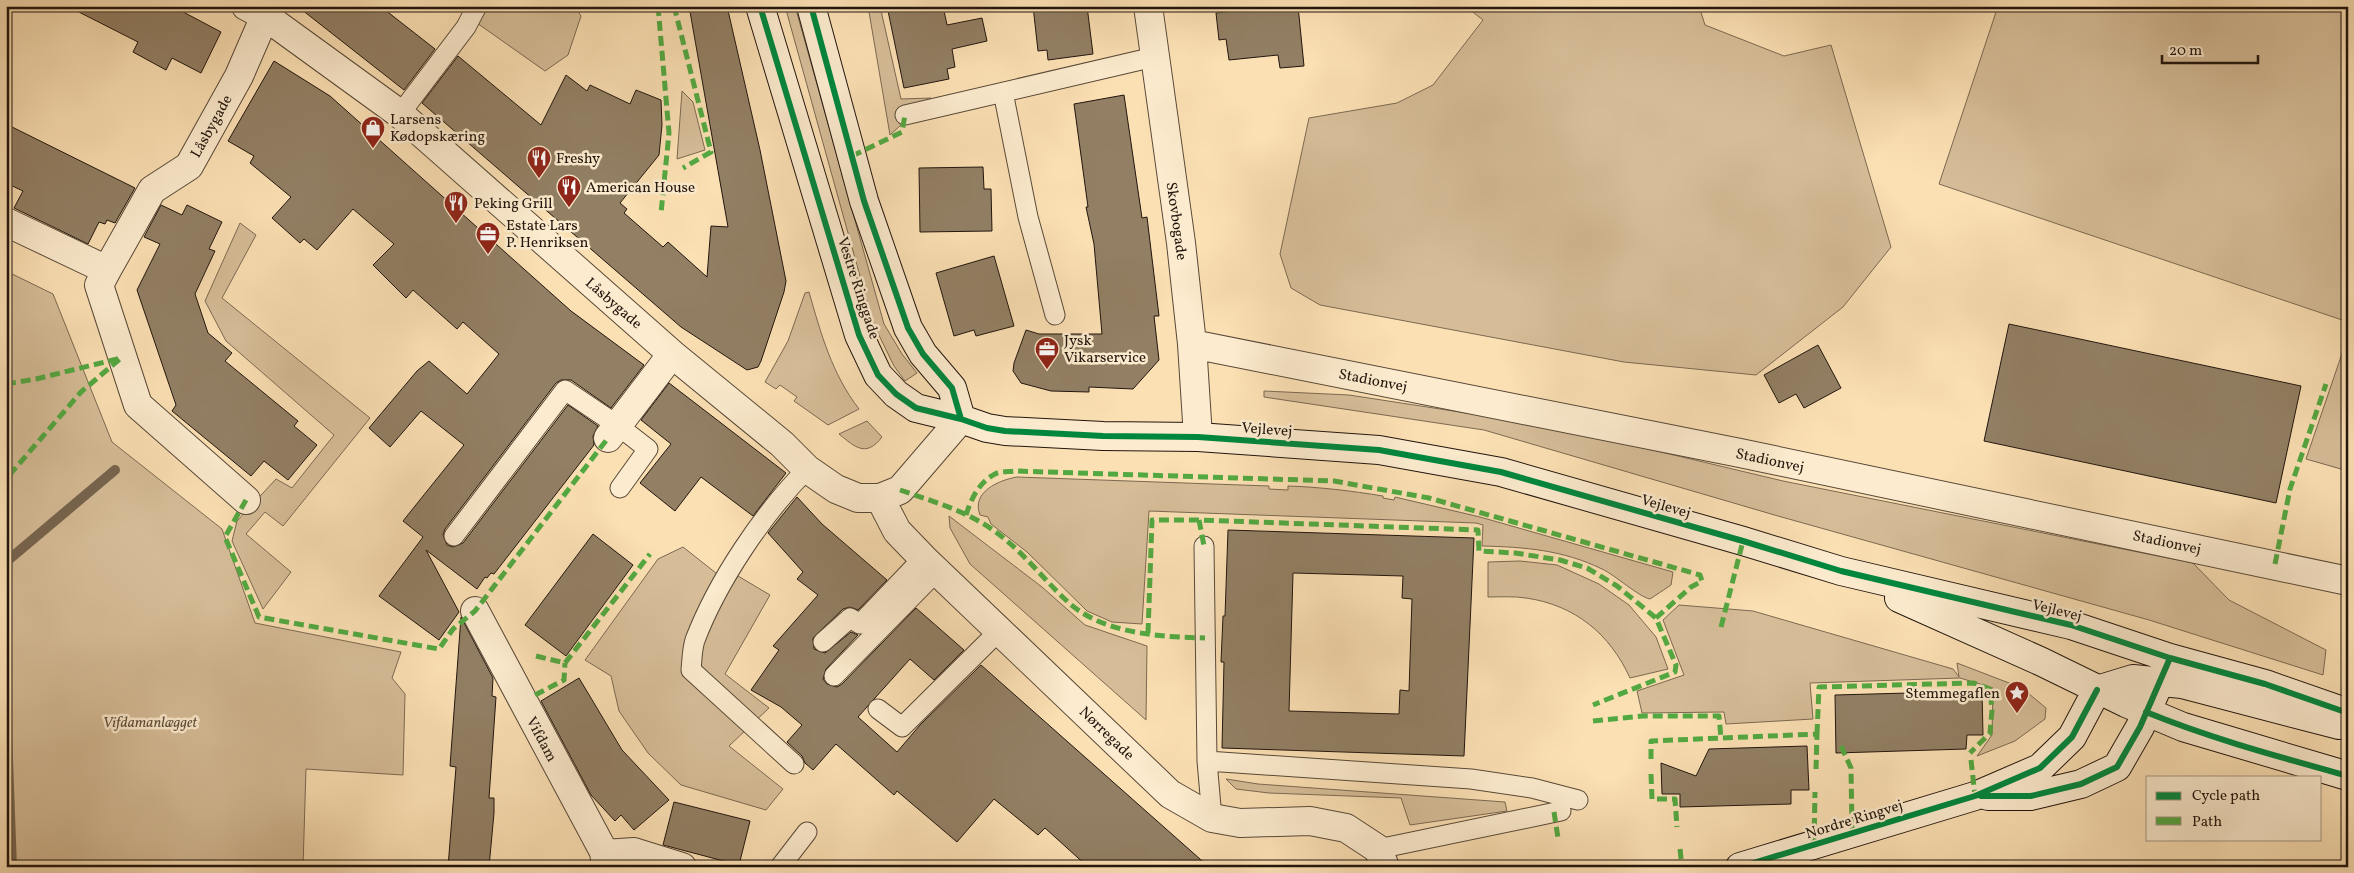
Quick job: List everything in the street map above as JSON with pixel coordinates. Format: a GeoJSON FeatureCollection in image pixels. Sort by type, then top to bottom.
{"type":"FeatureCollection","features":[{"type":"Feature","properties":{"kind":"street","name":"Vestre Ringgade"},"geometry":{"type":"LineString","coordinates":[[760,6],[859,335],[878,375],[896,394],[916,408],[961,419]]}},
{"type":"Feature","properties":{"kind":"street"},"geometry":{"type":"LineString","coordinates":[[811,6],[864,201],[908,328],[923,354],[952,388],[961,419]]}},
{"type":"Feature","properties":{"kind":"street","name":"Skovbogade"},"geometry":{"type":"LineString","coordinates":[[1148,6],[1181,243],[1192,344],[1198,437]]}},
{"type":"Feature","properties":{"kind":"street","name":"Låsbygade"},"geometry":{"type":"LineString","coordinates":[[246,500],[138,405],[99,285],[152,190],[189,166],[239,76],[256,11],[400,114],[672,354],[782,444],[808,469],[836,489],[858,498],[880,498],[900,490],[961,419]]}},
{"type":"Feature","properties":{"kind":"street"},"geometry":{"type":"LineString","coordinates":[[6,222],[106,270]]}},
{"type":"Feature","properties":{"kind":"street","name":"Stadionvej"},"geometry":{"type":"LineString","coordinates":[[1192,344],[1740,453],[2348,581]]}},
{"type":"Feature","properties":{"kind":"street"},"geometry":{"type":"LineString","coordinates":[[612,431],[672,354]]}},
{"type":"Feature","properties":{"kind":"street","name":"Vejlevej"},"geometry":{"type":"LineString","coordinates":[[961,419],[987,428],[1005,431],[1198,437],[1379,450],[1501,472],[1743,541],[1841,572],[2071,625],[2165,670],[2264,684],[2348,713]]}},
{"type":"Feature","properties":{"kind":"street","name":"Nørregade"},"geometry":{"type":"LineString","coordinates":[[880,498],[898,531],[930,564],[1170,794],[1212,818],[1240,823],[1310,821],[1346,828],[1381,858]]}},
{"type":"Feature","properties":{"kind":"street","name":"Vejlevej"},"geometry":{"type":"LineString","coordinates":[[1841,572],[2042,662],[2097,690],[2183,727],[2348,776]]}},
{"type":"Feature","properties":{"kind":"street","name":"Vifdam"},"geometry":{"type":"LineString","coordinates":[[475,611],[605,861]]}},
{"type":"Feature","properties":{"kind":"street"},"geometry":{"type":"LineString","coordinates":[[2097,690],[2165,670],[2182,684],[2313,720],[2348,727]]}},
{"type":"Feature","properties":{"kind":"street","name":"Nordre Ringvej"},"geometry":{"type":"LineString","coordinates":[[1975,796],[2031,796],[2081,784],[2116,767],[2129,748],[2165,670]]}},
{"type":"Feature","properties":{"kind":"street","name":"Nordre Ringvej"},"geometry":{"type":"LineString","coordinates":[[1740,867],[1975,796],[2040,768],[2072,737],[2097,690]]}},
{"type":"Feature","properties":{"kind":"street"},"geometry":{"type":"LineString","coordinates":[[605,861],[634,852],[682,867]]}},
{"type":"Feature","properties":{"kind":"lane"},"geometry":{"type":"LineString","coordinates":[[400,114],[466,27],[477,6]]}},
{"type":"Feature","properties":{"kind":"lane"},"geometry":{"type":"LineString","coordinates":[[906,115],[1154,57]]}},
{"type":"Feature","properties":{"kind":"lane"},"geometry":{"type":"LineString","coordinates":[[1003,92],[1028,217],[1055,315]]}},
{"type":"Feature","properties":{"kind":"lane"},"geometry":{"type":"LineString","coordinates":[[454,536],[565,390],[612,431],[648,449],[620,488]]}},
{"type":"Feature","properties":{"kind":"lane"},"geometry":{"type":"LineString","coordinates":[[794,764],[691,670],[695,641],[727,575],[760,525],[808,469]]}},
{"type":"Feature","properties":{"kind":"lane"},"geometry":{"type":"LineString","coordinates":[[1204,546],[1207,761],[1212,818]]}},
{"type":"Feature","properties":{"kind":"lane"},"geometry":{"type":"LineString","coordinates":[[823,642],[850,618],[860,624],[930,564]]}},
{"type":"Feature","properties":{"kind":"lane"},"geometry":{"type":"LineString","coordinates":[[834,676],[930,564]]}},
{"type":"Feature","properties":{"kind":"lane"},"geometry":{"type":"LineString","coordinates":[[878,709],[902,727],[1000,630]]}},
{"type":"Feature","properties":{"kind":"lane"},"geometry":{"type":"LineString","coordinates":[[1207,761],[1471,779],[1532,788],[1578,800]]}},
{"type":"Feature","properties":{"kind":"lane"},"geometry":{"type":"LineString","coordinates":[[1381,858],[1561,810]]}},
{"type":"Feature","properties":{"kind":"lane"},"geometry":{"type":"LineString","coordinates":[[780,867],[807,832]]}},
{"type":"Feature","properties":{"kind":"green space"},"geometry":{"type":"Polygon","coordinates":[[[486,6],[575,6],[581,16],[568,55],[545,71],[477,23],[486,6]]]}},
{"type":"Feature","properties":{"kind":"green space"},"geometry":{"type":"Polygon","coordinates":[[[785,6],[795,6],[884,324],[902,354],[917,373],[905,381],[894,366],[873,323],[785,6]]]}},
{"type":"Feature","properties":{"kind":"green space"},"geometry":{"type":"Polygon","coordinates":[[[868,6],[880,6],[901,99],[931,98],[890,135],[868,6]]]}},
{"type":"Feature","properties":{"kind":"green space"},"geometry":{"type":"Polygon","coordinates":[[[1465,6],[1699,6],[1705,25],[1784,56],[1831,45],[1891,247],[1843,307],[1756,375],[1624,362],[1320,305],[1291,288],[1280,254],[1309,118],[1397,103],[1433,85],[1483,20],[1465,6]]]}},
{"type":"Feature","properties":{"kind":"green space"},"geometry":{"type":"Polygon","coordinates":[[[1998,6],[2348,6],[2348,322],[1939,184],[1998,6]]]}},
{"type":"Feature","properties":{"kind":"green space"},"geometry":{"type":"Polygon","coordinates":[[[682,91],[693,102],[705,150],[677,159],[682,91]]]}},
{"type":"Feature","properties":{"kind":"green space"},"geometry":{"type":"Polygon","coordinates":[[[240,223],[256,235],[222,298],[370,418],[283,526],[265,512],[246,534],[291,572],[263,609],[232,541],[237,521],[276,479],[292,488],[334,435],[226,341],[205,301],[240,223]]]}},
{"type":"Feature","properties":{"kind":"green space","name":"Vifdamanlægget"},"geometry":{"type":"Polygon","coordinates":[[[6,271],[53,294],[112,442],[222,529],[255,623],[401,652],[392,678],[405,694],[403,775],[306,769],[303,867],[6,867],[6,271]]]}},
{"type":"Feature","properties":{"kind":"green space"},"geometry":{"type":"Polygon","coordinates":[[[809,292],[834,368],[859,409],[828,425],[794,401],[797,397],[780,385],[776,389],[765,382],[788,341],[805,293],[809,292]]]}},
{"type":"Feature","properties":{"kind":"green space"},"geometry":{"type":"Polygon","coordinates":[[[2348,336],[2348,471],[2306,459],[2348,336]]]}},
{"type":"Feature","properties":{"kind":"green space"},"geometry":{"type":"Polygon","coordinates":[[[1264,391],[1349,395],[1499,418],[1636,446],[1783,481],[2193,563],[2229,600],[2326,650],[2323,675],[2149,620],[1778,516],[1484,430],[1264,397],[1264,391]]]}},
{"type":"Feature","properties":{"kind":"green space"},"geometry":{"type":"Polygon","coordinates":[[[867,421],[882,437],[871,447],[866,449],[855,446],[839,434],[867,421]]]}},
{"type":"Feature","properties":{"kind":"green space"},"geometry":{"type":"Polygon","coordinates":[[[1017,477],[1269,486],[1269,489],[1288,490],[1288,486],[1360,492],[1394,500],[1395,497],[1480,517],[1673,572],[1671,585],[1650,599],[1602,569],[1573,558],[1529,549],[1482,546],[1483,525],[1476,523],[1149,511],[1142,624],[1112,622],[1087,611],[1027,552],[991,524],[988,517],[980,515],[979,500],[988,488],[1002,481],[1017,477]]]}},
{"type":"Feature","properties":{"kind":"green space"},"geometry":{"type":"Polygon","coordinates":[[[949,516],[1042,587],[1085,625],[1147,646],[1146,720],[970,564],[950,528],[949,516]]]}},
{"type":"Feature","properties":{"kind":"green space"},"geometry":{"type":"Polygon","coordinates":[[[683,547],[721,577],[734,582],[738,576],[770,595],[725,674],[769,708],[729,746],[783,789],[766,810],[681,785],[648,753],[619,711],[611,676],[585,660],[658,559],[683,547]]]}},
{"type":"Feature","properties":{"kind":"green space"},"geometry":{"type":"Polygon","coordinates":[[[1520,561],[1557,565],[1599,584],[1629,605],[1656,637],[1668,669],[1630,678],[1622,662],[1601,635],[1575,615],[1560,607],[1526,598],[1488,597],[1488,562],[1520,561]]]}},
{"type":"Feature","properties":{"kind":"green space"},"geometry":{"type":"Polygon","coordinates":[[[1679,605],[1753,611],[1953,669],[1959,677],[1957,663],[2022,688],[2046,708],[2045,719],[2015,741],[1977,756],[1992,735],[1993,688],[1960,678],[1810,683],[1813,719],[1726,724],[1724,712],[1642,713],[1637,691],[1684,675],[1663,620],[1679,605]]]}},
{"type":"Feature","properties":{"kind":"green space"},"geometry":{"type":"Polygon","coordinates":[[[1226,779],[1258,784],[1505,802],[1507,811],[1410,825],[1401,798],[1269,793],[1236,789],[1226,779]]]}},
{"type":"Feature","properties":{"kind":"building"},"geometry":{"type":"Polygon","coordinates":[[[67,6],[172,6],[221,32],[201,73],[172,58],[166,70],[133,52],[138,42],[67,6]]]}},
{"type":"Feature","properties":{"kind":"building"},"geometry":{"type":"Polygon","coordinates":[[[297,6],[380,6],[435,49],[404,90],[297,6]]]}},
{"type":"Feature","properties":{"kind":"building"},"geometry":{"type":"Polygon","coordinates":[[[689,6],[727,6],[760,150],[786,281],[761,361],[758,367],[747,370],[681,327],[422,103],[458,56],[541,125],[566,75],[587,91],[590,85],[630,104],[636,90],[661,100],[662,125],[659,155],[620,203],[627,209],[624,213],[663,247],[668,242],[707,277],[711,226],[728,227],[689,6]]]}},
{"type":"Feature","properties":{"kind":"building"},"geometry":{"type":"Polygon","coordinates":[[[887,6],[943,6],[947,25],[982,18],[987,41],[952,49],[955,67],[947,69],[949,79],[904,88],[887,6]]]}},
{"type":"Feature","properties":{"kind":"building"},"geometry":{"type":"Polygon","coordinates":[[[1033,6],[1087,6],[1093,54],[1048,60],[1047,50],[1038,51],[1033,6]]]}},
{"type":"Feature","properties":{"kind":"building"},"geometry":{"type":"Polygon","coordinates":[[[1277,6],[1298,6],[1304,66],[1280,68],[1278,55],[1229,60],[1226,39],[1219,40],[1216,13],[1277,6]]]}},
{"type":"Feature","properties":{"kind":"building"},"geometry":{"type":"Polygon","coordinates":[[[274,61],[330,96],[571,311],[644,365],[611,408],[571,380],[561,380],[556,383],[445,529],[443,535],[447,545],[453,547],[463,543],[568,405],[598,426],[593,436],[594,445],[494,574],[491,573],[487,578],[485,577],[477,589],[426,550],[459,612],[439,640],[379,596],[423,537],[403,521],[464,445],[421,411],[390,447],[369,428],[417,371],[429,361],[467,394],[499,354],[463,322],[457,329],[413,290],[406,298],[373,265],[394,244],[353,209],[317,250],[304,239],[300,243],[272,218],[291,197],[250,163],[254,156],[228,141],[274,61]]]}},
{"type":"Feature","properties":{"kind":"building"},"geometry":{"type":"Polygon","coordinates":[[[1124,95],[1142,218],[1147,217],[1159,316],[1154,316],[1159,360],[1133,389],[1089,387],[1089,392],[1051,391],[1021,383],[1013,371],[1026,330],[1039,334],[1102,334],[1094,244],[1086,207],[1088,207],[1074,104],[1124,95]]]}},
{"type":"Feature","properties":{"kind":"building"},"geometry":{"type":"Polygon","coordinates":[[[6,124],[135,188],[115,223],[107,220],[105,224],[99,222],[88,244],[14,208],[23,191],[6,183],[6,124]]]}},
{"type":"Feature","properties":{"kind":"building"},"geometry":{"type":"Polygon","coordinates":[[[983,167],[984,189],[991,189],[992,231],[920,232],[919,168],[983,167]]]}},
{"type":"Feature","properties":{"kind":"building"},"geometry":{"type":"Polygon","coordinates":[[[161,205],[182,215],[187,205],[222,222],[209,249],[215,251],[195,294],[208,333],[232,353],[225,361],[298,421],[294,426],[317,445],[288,480],[264,461],[251,476],[172,411],[176,405],[137,290],[160,244],[144,237],[161,205]]]}},
{"type":"Feature","properties":{"kind":"building"},"geometry":{"type":"Polygon","coordinates":[[[994,256],[1014,326],[976,336],[974,330],[954,336],[936,273],[994,256]]]}},
{"type":"Feature","properties":{"kind":"building"},"geometry":{"type":"Polygon","coordinates":[[[2009,324],[2301,386],[2276,503],[1984,441],[2009,324]]]}},
{"type":"Feature","properties":{"kind":"building"},"geometry":{"type":"Polygon","coordinates":[[[1818,345],[1841,388],[1804,408],[1796,394],[1779,403],[1764,375],[1818,345]]]}},
{"type":"Feature","properties":{"kind":"building"},"geometry":{"type":"Polygon","coordinates":[[[669,383],[786,473],[753,516],[701,477],[675,511],[640,483],[671,444],[641,420],[669,383]]]}},
{"type":"Feature","properties":{"kind":"building"},"geometry":{"type":"Polygon","coordinates":[[[797,497],[822,524],[887,580],[858,610],[850,607],[843,609],[813,638],[814,649],[825,653],[851,632],[858,635],[826,669],[823,679],[827,684],[837,687],[842,684],[916,608],[964,650],[934,680],[910,659],[858,717],[897,752],[920,725],[981,665],[1209,867],[1088,867],[1045,828],[1038,835],[994,799],[957,842],[897,791],[894,795],[836,744],[813,770],[805,763],[802,756],[787,742],[802,725],[781,707],[751,690],[779,650],[773,646],[818,595],[797,579],[803,572],[768,533],[797,497]]]}},
{"type":"Feature","properties":{"kind":"building"},"geometry":{"type":"Polygon","coordinates":[[[1228,530],[1474,538],[1464,756],[1222,748],[1224,662],[1221,662],[1223,616],[1225,616],[1228,530]],[[1293,573],[1289,711],[1399,714],[1400,690],[1409,691],[1412,599],[1402,598],[1403,576],[1293,573]]]}},
{"type":"Feature","properties":{"kind":"building"},"geometry":{"type":"Polygon","coordinates":[[[593,534],[633,565],[566,656],[525,625],[593,534]]]}},
{"type":"Feature","properties":{"kind":"building"},"geometry":{"type":"Polygon","coordinates":[[[461,617],[493,678],[492,696],[496,697],[489,798],[494,798],[494,813],[489,867],[448,867],[456,767],[450,766],[461,617]]]}},
{"type":"Feature","properties":{"kind":"building"},"geometry":{"type":"Polygon","coordinates":[[[579,678],[622,750],[669,800],[634,830],[621,815],[615,821],[591,795],[541,701],[579,678]]]}},
{"type":"Feature","properties":{"kind":"building"},"geometry":{"type":"Polygon","coordinates":[[[1982,691],[1983,735],[1967,735],[1966,749],[1836,753],[1835,695],[1982,691]]]}},
{"type":"Feature","properties":{"kind":"building"},"geometry":{"type":"Polygon","coordinates":[[[1807,746],[1809,790],[1791,790],[1791,804],[1680,807],[1680,794],[1662,794],[1661,763],[1696,776],[1709,749],[1807,746]]]}},
{"type":"Feature","properties":{"kind":"building"},"geometry":{"type":"Polygon","coordinates":[[[674,802],[750,821],[739,865],[663,845],[674,802]]]}},
{"type":"Feature","properties":{"kind":"waterway"},"geometry":{"type":"LineString","coordinates":[[6,562],[115,470]]}},
{"type":"Feature","properties":{"kind":"waterway"},"geometry":{"type":"LineString","coordinates":[[6,707],[12,867]]}},
{"type":"Feature","properties":{"kind":"marked path"},"geometry":{"type":"LineString","coordinates":[[658,6],[669,133],[661,213]]}},
{"type":"Feature","properties":{"kind":"marked path"},"geometry":{"type":"LineString","coordinates":[[674,6],[711,152],[683,168]]}},
{"type":"Feature","properties":{"kind":"marked path"},"geometry":{"type":"LineString","coordinates":[[852,156],[902,132],[905,115]]}},
{"type":"Feature","properties":{"kind":"marked path"},"geometry":{"type":"LineString","coordinates":[[6,384],[36,379],[121,358],[81,392],[6,479]]}},
{"type":"Feature","properties":{"kind":"marked path"},"geometry":{"type":"LineString","coordinates":[[2275,564],[2290,489],[2326,384]]}},
{"type":"Feature","properties":{"kind":"marked path"},"geometry":{"type":"LineString","coordinates":[[246,500],[225,537],[259,617],[439,649],[453,629],[475,611],[608,438]]}},
{"type":"Feature","properties":{"kind":"marked path"},"geometry":{"type":"LineString","coordinates":[[966,515],[970,503],[980,486],[989,477],[1002,472],[1334,481],[1429,498],[1700,575],[1702,581],[1691,587],[1656,618]]}},
{"type":"Feature","properties":{"kind":"marked path"},"geometry":{"type":"LineString","coordinates":[[900,490],[956,510],[982,523],[1006,540],[1068,602],[1082,613],[1098,621],[1133,632],[1205,638]]}},
{"type":"Feature","properties":{"kind":"marked path"},"geometry":{"type":"LineString","coordinates":[[1148,633],[1152,520],[1478,530],[1479,551],[1515,553],[1560,560],[1587,568],[1617,586],[1656,618],[1676,665],[1675,672],[1593,705]]}},
{"type":"Feature","properties":{"kind":"marked path"},"geometry":{"type":"LineString","coordinates":[[1199,520],[1204,546]]}},
{"type":"Feature","properties":{"kind":"marked path"},"geometry":{"type":"LineString","coordinates":[[1721,627],[1743,541]]}},
{"type":"Feature","properties":{"kind":"marked path"},"geometry":{"type":"LineString","coordinates":[[536,656],[565,663],[650,554]]}},
{"type":"Feature","properties":{"kind":"marked path"},"geometry":{"type":"LineString","coordinates":[[535,695],[564,680],[565,663]]}},
{"type":"Feature","properties":{"kind":"marked path"},"geometry":{"type":"LineString","coordinates":[[1817,734],[1819,687],[1974,683],[1990,689],[1992,710],[1990,733],[1970,753]]}},
{"type":"Feature","properties":{"kind":"marked path"},"geometry":{"type":"LineString","coordinates":[[1593,721],[1642,716],[1719,716],[1721,738]]}},
{"type":"Feature","properties":{"kind":"marked path"},"geometry":{"type":"LineString","coordinates":[[1651,759],[1651,741],[1817,734],[1816,769]]}},
{"type":"Feature","properties":{"kind":"marked path"},"geometry":{"type":"LineString","coordinates":[[1841,746],[1851,768],[1852,831]]}},
{"type":"Feature","properties":{"kind":"marked path"},"geometry":{"type":"LineString","coordinates":[[1971,760],[1975,796]]}},
{"type":"Feature","properties":{"kind":"marked path"},"geometry":{"type":"LineString","coordinates":[[1651,774],[1652,799],[1675,799],[1677,827]]}},
{"type":"Feature","properties":{"kind":"marked path"},"geometry":{"type":"LineString","coordinates":[[1814,843],[1815,792]]}},
{"type":"Feature","properties":{"kind":"marked path"},"geometry":{"type":"LineString","coordinates":[[1554,812],[1558,838]]}},
{"type":"Feature","properties":{"kind":"marked path"},"geometry":{"type":"LineString","coordinates":[[1680,849],[1682,867]]}},
{"type":"Feature","properties":{"kind":"cycle path"},"geometry":{"type":"LineString","coordinates":[[760,6],[859,335],[878,375],[896,394],[916,408],[961,419],[987,428],[1005,431],[1103,436],[1198,437],[1379,450],[1501,472],[1841,571],[2071,625],[2170,658],[2265,684],[2348,713]]}},
{"type":"Feature","properties":{"kind":"cycle path"},"geometry":{"type":"LineString","coordinates":[[811,6],[864,201],[908,328],[923,354],[952,388],[961,419]]}},
{"type":"Feature","properties":{"kind":"cycle path"},"geometry":{"type":"LineString","coordinates":[[1981,796],[2031,796],[2081,784],[2117,767],[2140,727],[2170,658]]}},
{"type":"Feature","properties":{"kind":"cycle path"},"geometry":{"type":"LineString","coordinates":[[1740,867],[1975,796],[2040,768],[2072,737],[2097,690]]}},
{"type":"Feature","properties":{"kind":"cycle path"},"geometry":{"type":"LineString","coordinates":[[2146,712],[2221,739],[2348,776]]}},
{"type":"Feature","properties":{"kind":"place","name":"Larsens Kødopskæring"},"geometry":{"type":"Point","coordinates":[373,149]}},
{"type":"Feature","properties":{"kind":"place","name":"Freshy"},"geometry":{"type":"Point","coordinates":[539,179]}},
{"type":"Feature","properties":{"kind":"place","name":"American House"},"geometry":{"type":"Point","coordinates":[569,208]}},
{"type":"Feature","properties":{"kind":"place","name":"Peking Grill"},"geometry":{"type":"Point","coordinates":[456,224]}},
{"type":"Feature","properties":{"kind":"place","name":"Estate Lars P. Henriksen"},"geometry":{"type":"Point","coordinates":[488,255]}},
{"type":"Feature","properties":{"kind":"place","name":"Jysk Vikarservice"},"geometry":{"type":"Point","coordinates":[1047,370]}},
{"type":"Feature","properties":{"kind":"place","name":"Stemmegaflen"},"geometry":{"type":"Point","coordinates":[2017,714]}}]}
